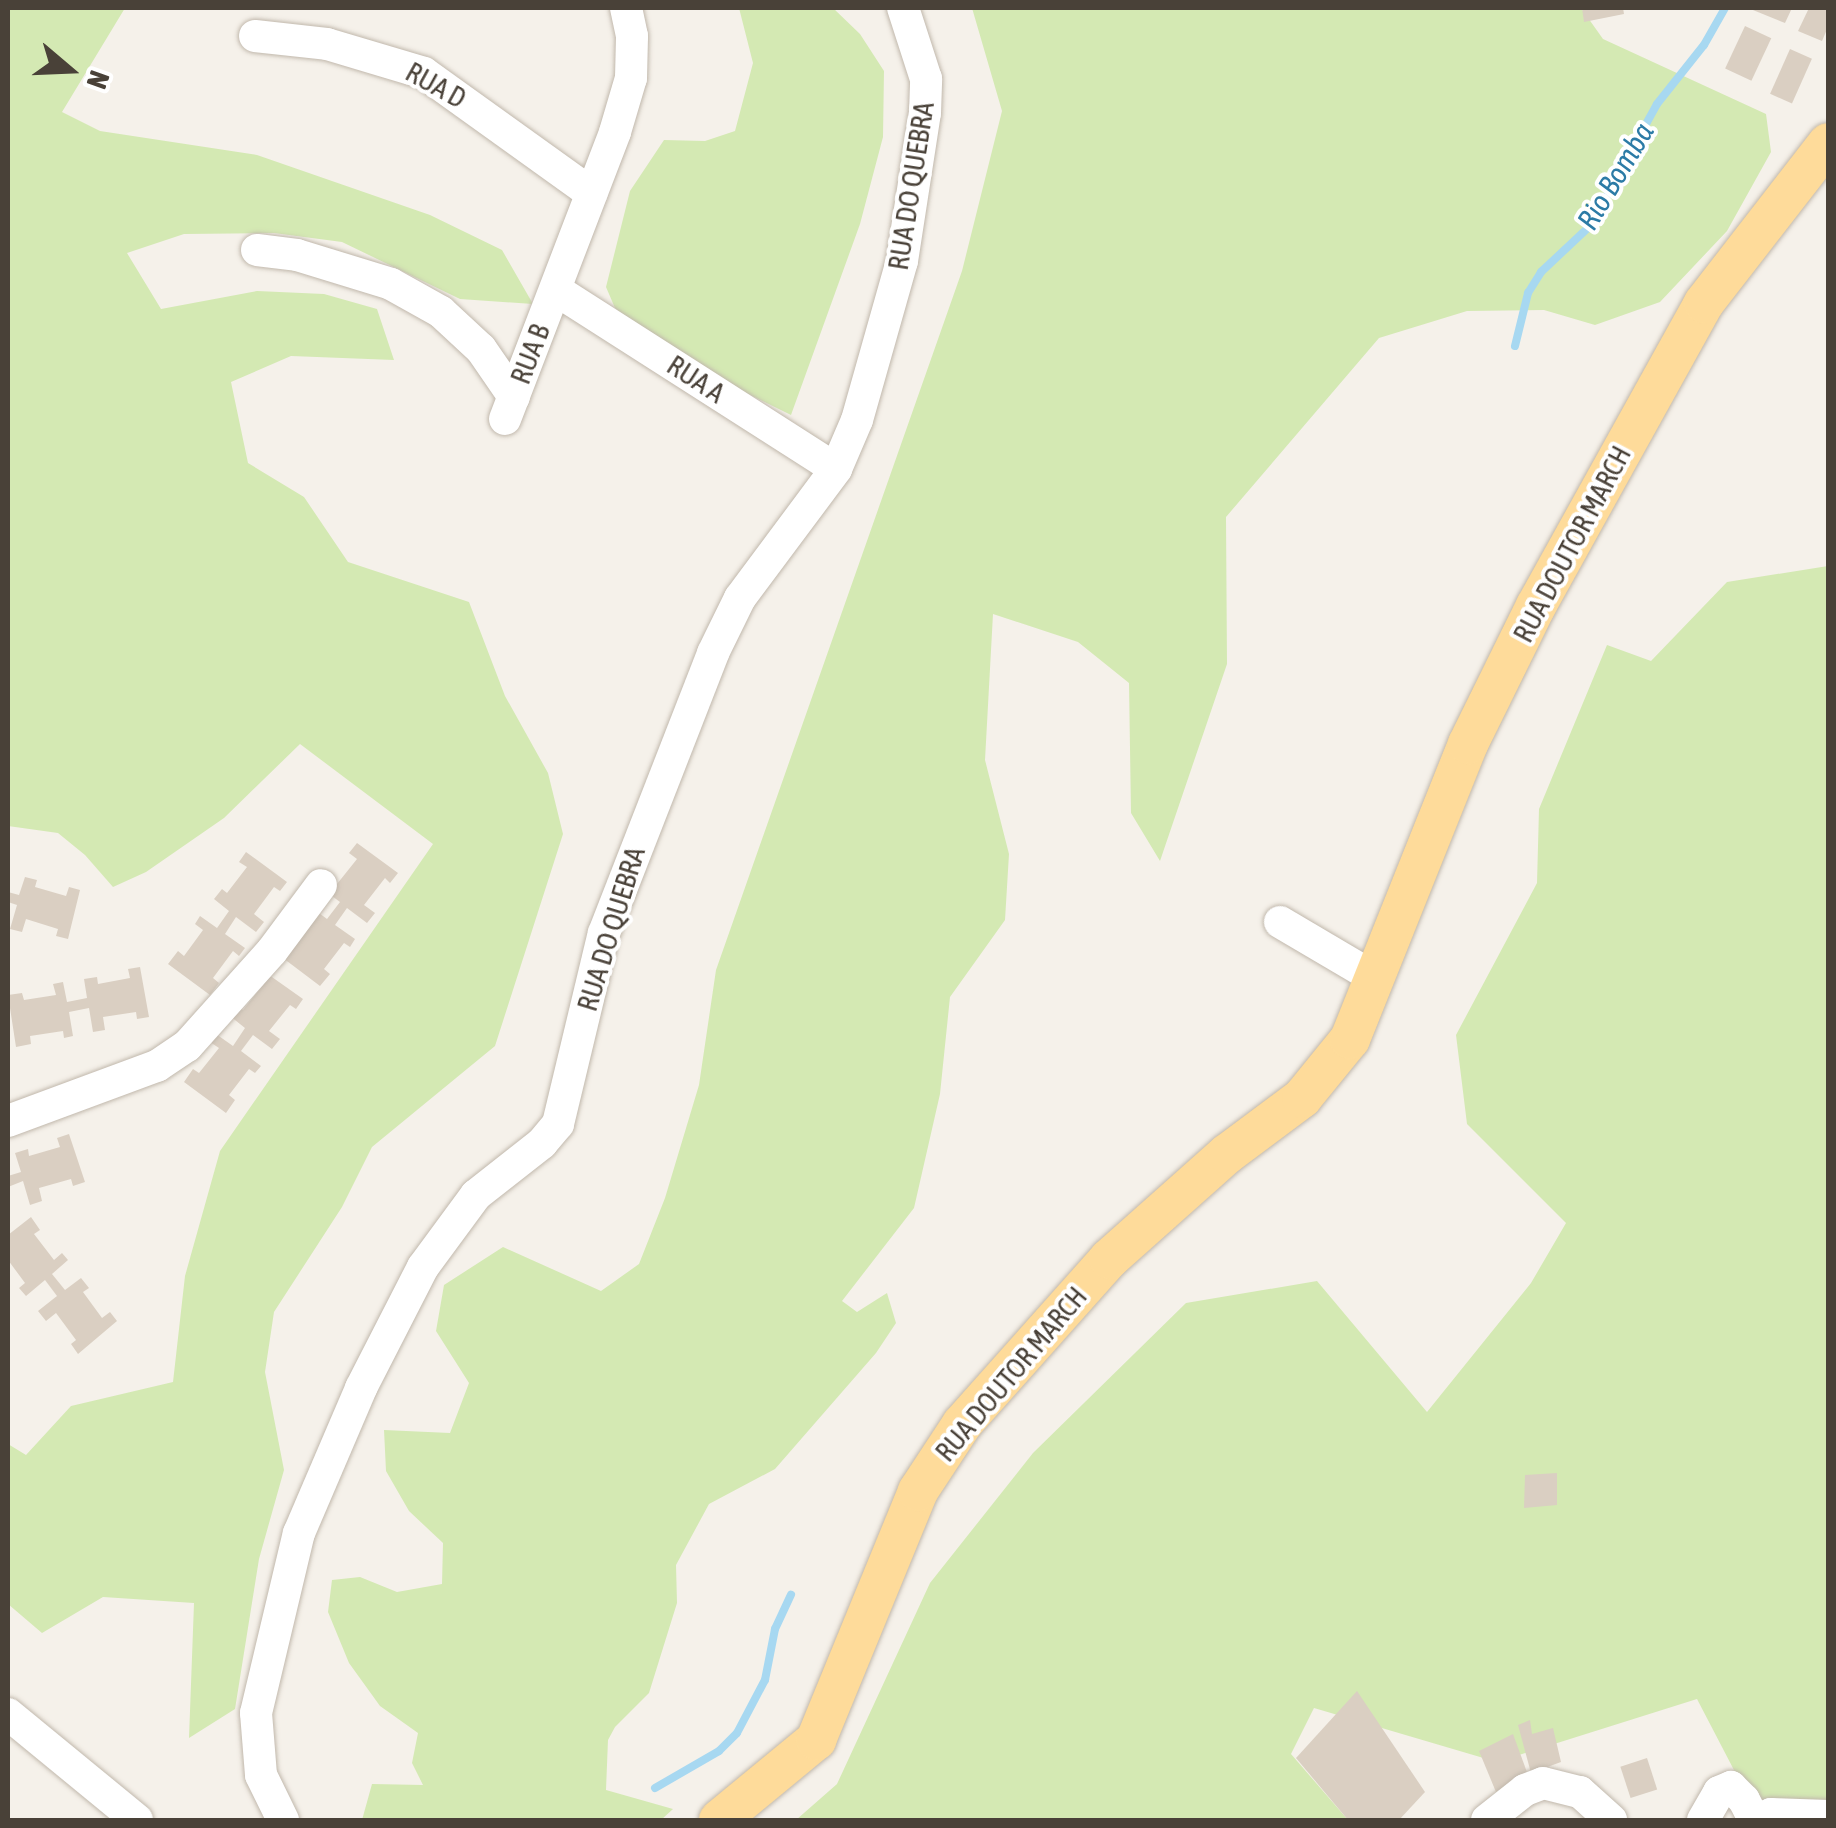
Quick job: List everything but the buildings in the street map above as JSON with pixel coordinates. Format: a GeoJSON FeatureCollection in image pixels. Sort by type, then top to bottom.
{"type":"FeatureCollection","features":[{"type":"Feature","properties":{"kind":"main road","name":"RUA DOUTOR MARCH"},"geometry":{"type":"LineString","coordinates":[[719,1820],[816,1740],[918,1491],[962,1424],[1109,1259],[1322,1076],[1350,1039],[1468,744],[1536,606],[1704,303],[1828,143]]}},
{"type":"Feature","properties":{"kind":"street","name":"RUA B"},"geometry":{"type":"LineString","coordinates":[[257,250],[297,256],[391,284],[441,312],[481,350],[509,408],[556,290],[630,78],[632,36],[626,8]]}},
{"type":"Feature","properties":{"kind":"street","name":"RUA DO QUEBRA"},"geometry":{"type":"LineString","coordinates":[[284,1820],[261,1775],[255,1749],[256,1713],[299,1532],[361,1388],[423,1267],[476,1195],[542,1143],[558,1124],[604,933],[712,653],[740,598],[836,468],[857,420],[902,260],[926,113],[926,79],[903,8]]}},
{"type":"Feature","properties":{"kind":"street","name":"RUA D"},"geometry":{"type":"LineString","coordinates":[[255,36],[327,44],[424,73],[591,193]]}},
{"type":"Feature","properties":{"kind":"street","name":"RUA A"},"geometry":{"type":"LineString","coordinates":[[556,290],[836,468]]}},
{"type":"Feature","properties":{"kind":"street"},"geometry":{"type":"LineString","coordinates":[[8,1122],[157,1066],[186,1046],[272,951],[321,885]]}},
{"type":"Feature","properties":{"kind":"street"},"geometry":{"type":"LineString","coordinates":[[1280,922],[1376,978]]}},
{"type":"Feature","properties":{"kind":"street"},"geometry":{"type":"LineString","coordinates":[[8,1714],[137,1820]]}},
{"type":"Feature","properties":{"kind":"street"},"geometry":{"type":"LineString","coordinates":[[1487,1820],[1525,1790],[1544,1784],[1580,1792],[1611,1820]]}},
{"type":"Feature","properties":{"kind":"street"},"geometry":{"type":"LineString","coordinates":[[1703,1820],[1719,1792],[1731,1787],[1756,1820],[1771,1814],[1828,1816]]}},
{"type":"Feature","properties":{"kind":"green space"},"geometry":{"type":"Polygon","coordinates":[[[8,8],[125,8],[62,112],[100,131],[257,155],[430,215],[502,250],[533,304],[460,299],[342,242],[274,233],[184,234],[127,253],[161,309],[257,291],[324,294],[377,309],[394,360],[291,356],[231,382],[248,463],[304,497],[348,562],[469,602],[505,696],[548,773],[563,834],[495,1046],[372,1147],[342,1207],[274,1312],[265,1372],[284,1470],[259,1559],[235,1709],[189,1738],[194,1603],[103,1597],[42,1633],[8,1604],[8,1444],[26,1455],[71,1406],[173,1382],[185,1276],[220,1151],[433,844],[300,744],[224,818],[146,872],[113,887],[85,855],[58,833],[8,826],[8,8]]]}},
{"type":"Feature","properties":{"kind":"green space"},"geometry":{"type":"Polygon","coordinates":[[[739,8],[833,8],[860,34],[884,71],[883,137],[860,224],[791,415],[657,349],[615,308],[606,287],[630,191],[664,140],[705,141],[735,131],[753,63],[739,8]]]}},
{"type":"Feature","properties":{"kind":"green space"},"geometry":{"type":"Polygon","coordinates":[[[972,8],[1581,8],[1603,39],[1766,114],[1771,152],[1727,231],[1660,302],[1595,325],[1544,310],[1467,311],[1379,338],[1226,517],[1227,664],[1160,861],[1131,813],[1129,683],[1078,642],[993,614],[985,760],[1009,854],[1005,920],[950,997],[940,1094],[914,1208],[842,1301],[857,1312],[887,1293],[896,1323],[876,1353],[775,1469],[709,1504],[676,1565],[677,1603],[649,1693],[615,1727],[608,1740],[606,1790],[673,1809],[661,1820],[362,1820],[372,1784],[423,1785],[412,1763],[418,1733],[380,1706],[349,1663],[328,1612],[332,1580],[360,1577],[397,1592],[442,1584],[443,1543],[409,1511],[386,1471],[384,1430],[450,1433],[469,1383],[436,1331],[444,1285],[503,1247],[601,1291],[639,1264],[665,1198],[699,1085],[716,970],[962,271],[1002,111],[972,8]]]}},
{"type":"Feature","properties":{"kind":"green space"},"geometry":{"type":"Polygon","coordinates":[[[1828,566],[1828,1820],[1760,1820],[1697,1699],[1497,1762],[1314,1708],[1291,1754],[1348,1820],[796,1820],[837,1784],[930,1583],[1033,1453],[1186,1303],[1317,1281],[1427,1412],[1531,1283],[1566,1223],[1467,1124],[1456,1035],[1537,883],[1539,809],[1607,645],[1651,661],[1727,582],[1828,566]]]}},
{"type":"Feature","properties":{"kind":"waterway","name":"Rio Bomba"},"geometry":{"type":"LineString","coordinates":[[1515,346],[1528,293],[1541,272],[1590,226],[1657,104],[1704,45],[1725,8]]}},
{"type":"Feature","properties":{"kind":"waterway","name":"Rio Bomba"},"geometry":{"type":"LineString","coordinates":[[655,1788],[719,1751],[737,1733],[765,1680],[775,1629],[791,1594]]}}]}
